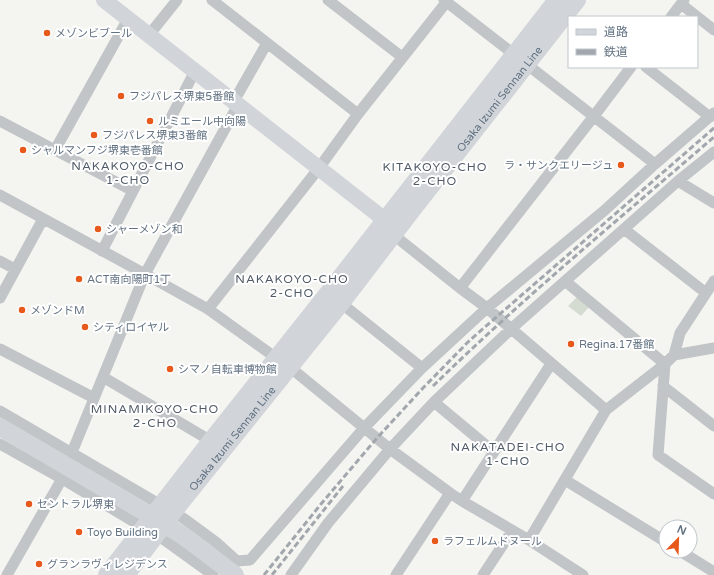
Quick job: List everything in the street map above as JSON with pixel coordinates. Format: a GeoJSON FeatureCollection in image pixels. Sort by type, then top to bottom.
{"type":"FeatureCollection","features":[{"type":"Feature","properties":{"kind":"main road","name":"Osaka Izumi Sennan Line"},"geometry":{"type":"LineString","coordinates":[[520,59],[557,0]]}},
{"type":"Feature","properties":{"kind":"main road","name":"Osaka Izumi Sennan Line"},"geometry":{"type":"LineString","coordinates":[[126,575],[150,531],[283,363],[338,282],[389,226],[520,59],[577,0]]}},
{"type":"Feature","properties":{"kind":"main road","name":"Osaka Izumi Sennan Line"},"geometry":{"type":"LineString","coordinates":[[167,508],[211,441],[340,303],[389,226]]}},
{"type":"Feature","properties":{"kind":"main road"},"geometry":{"type":"LineString","coordinates":[[0,427],[148,514],[236,568]]}},
{"type":"Feature","properties":{"kind":"main road","name":"Osaka Izumi Sennan Line"},"geometry":{"type":"LineString","coordinates":[[107,575],[150,531]]}},
{"type":"Feature","properties":{"kind":"street"},"geometry":{"type":"LineString","coordinates":[[104,0],[319,168],[389,226],[400,240],[487,308],[606,410]]}},
{"type":"Feature","properties":{"kind":"street"},"geometry":{"type":"LineString","coordinates":[[149,36],[177,0]]}},
{"type":"Feature","properties":{"kind":"street"},"geometry":{"type":"LineString","coordinates":[[212,0],[358,114]]}},
{"type":"Feature","properties":{"kind":"street"},"geometry":{"type":"LineString","coordinates":[[328,0],[402,57]]}},
{"type":"Feature","properties":{"kind":"street"},"geometry":{"type":"LineString","coordinates":[[208,309],[319,168],[358,114],[446,1],[655,164]]}},
{"type":"Feature","properties":{"kind":"street"},"geometry":{"type":"LineString","coordinates":[[672,16],[683,2],[714,30]]}},
{"type":"Feature","properties":{"kind":"street"},"geometry":{"type":"LineString","coordinates":[[56,150],[128,19]]}},
{"type":"Feature","properties":{"kind":"street"},"geometry":{"type":"LineString","coordinates":[[7,575],[59,484],[145,274],[267,43]]}},
{"type":"Feature","properties":{"kind":"street"},"geometry":{"type":"LineString","coordinates":[[460,288],[630,68]]}},
{"type":"Feature","properties":{"kind":"street"},"geometry":{"type":"LineString","coordinates":[[226,575],[250,560],[364,428],[422,368],[487,308],[605,210],[655,164],[712,115],[647,68]]}},
{"type":"Feature","properties":{"kind":"street"},"geometry":{"type":"LineString","coordinates":[[102,251],[195,71]]}},
{"type":"Feature","properties":{"kind":"street"},"geometry":{"type":"LineString","coordinates":[[0,121],[133,191]]}},
{"type":"Feature","properties":{"kind":"street"},"geometry":{"type":"LineString","coordinates":[[291,575],[328,523],[390,449],[434,402],[511,329],[714,152]]}},
{"type":"Feature","properties":{"kind":"street"},"geometry":{"type":"LineString","coordinates":[[678,182],[714,203]]}},
{"type":"Feature","properties":{"kind":"street"},"geometry":{"type":"LineString","coordinates":[[0,195],[43,220],[208,309],[283,363],[390,449],[450,493],[512,531],[530,540],[569,571],[583,575]]}},
{"type":"Feature","properties":{"kind":"street"},"geometry":{"type":"LineString","coordinates":[[0,298],[43,220]]}},
{"type":"Feature","properties":{"kind":"street"},"geometry":{"type":"LineString","coordinates":[[624,229],[706,293]]}},
{"type":"Feature","properties":{"kind":"street"},"geometry":{"type":"LineString","coordinates":[[0,261],[15,270]]}},
{"type":"Feature","properties":{"kind":"street"},"geometry":{"type":"LineString","coordinates":[[565,281],[665,364]]}},
{"type":"Feature","properties":{"kind":"street"},"geometry":{"type":"LineString","coordinates":[[530,540],[606,410],[665,364],[674,355],[680,333],[714,281]]}},
{"type":"Feature","properties":{"kind":"street"},"geometry":{"type":"LineString","coordinates":[[340,303],[422,368]]}},
{"type":"Feature","properties":{"kind":"street"},"geometry":{"type":"LineString","coordinates":[[674,355],[714,348]]}},
{"type":"Feature","properties":{"kind":"street"},"geometry":{"type":"LineString","coordinates":[[0,349],[94,398]]}},
{"type":"Feature","properties":{"kind":"street"},"geometry":{"type":"LineString","coordinates":[[462,501],[552,364]]}},
{"type":"Feature","properties":{"kind":"street"},"geometry":{"type":"LineString","coordinates":[[665,364],[658,455],[714,494]]}},
{"type":"Feature","properties":{"kind":"street"},"geometry":{"type":"LineString","coordinates":[[103,377],[211,441]]}},
{"type":"Feature","properties":{"kind":"street"},"geometry":{"type":"LineString","coordinates":[[663,386],[714,426]]}},
{"type":"Feature","properties":{"kind":"street"},"geometry":{"type":"LineString","coordinates":[[434,402],[494,452]]}},
{"type":"Feature","properties":{"kind":"street"},"geometry":{"type":"LineString","coordinates":[[0,411],[183,518],[217,543],[236,568]]}},
{"type":"Feature","properties":{"kind":"street"},"geometry":{"type":"LineString","coordinates":[[0,444],[166,540],[213,575]]}},
{"type":"Feature","properties":{"kind":"street"},"geometry":{"type":"LineString","coordinates":[[565,480],[658,537]]}},
{"type":"Feature","properties":{"kind":"street"},"geometry":{"type":"LineString","coordinates":[[396,575],[450,493]]}},
{"type":"Feature","properties":{"kind":"street"},"geometry":{"type":"LineString","coordinates":[[483,575],[512,531]]}},
{"type":"Feature","properties":{"kind":"street"},"geometry":{"type":"LineString","coordinates":[[693,559],[713,572]]}},
{"type":"Feature","properties":{"kind":"shaded area"},"geometry":{"type":"Polygon","coordinates":[[[577,297],[589,307],[581,316],[568,306],[577,297]]]}},
{"type":"Feature","properties":{"kind":"railway"},"geometry":{"type":"LineString","coordinates":[[264,575],[321,504],[377,438],[470,340],[714,128]]}},
{"type":"Feature","properties":{"kind":"railway"},"geometry":{"type":"LineString","coordinates":[[433,386],[501,322],[714,137]]}},
{"type":"Feature","properties":{"kind":"railway"},"geometry":{"type":"LineString","coordinates":[[272,575],[343,486]]}},
{"type":"Feature","properties":{"kind":"place","name":"メゾンビブール"},"geometry":{"type":"Point","coordinates":[47,33]}},
{"type":"Feature","properties":{"kind":"place","name":"フジパレス堺東5番館"},"geometry":{"type":"Point","coordinates":[121,96]}},
{"type":"Feature","properties":{"kind":"place","name":"ルミエール中向陽"},"geometry":{"type":"Point","coordinates":[150,121]}},
{"type":"Feature","properties":{"kind":"place","name":"フジパレス堺東3番館"},"geometry":{"type":"Point","coordinates":[94,135]}},
{"type":"Feature","properties":{"kind":"place","name":"シャルマンフジ堺東壱番館"},"geometry":{"type":"Point","coordinates":[23,150]}},
{"type":"Feature","properties":{"kind":"place","name":"ラ・サンクエリージュ"},"geometry":{"type":"Point","coordinates":[621,165]}},
{"type":"Feature","properties":{"kind":"place","name":"シャーメゾン和"},"geometry":{"type":"Point","coordinates":[98,229]}},
{"type":"Feature","properties":{"kind":"place","name":"ACT南向陽町1丁"},"geometry":{"type":"Point","coordinates":[79,279]}},
{"type":"Feature","properties":{"kind":"place","name":"メゾンドM"},"geometry":{"type":"Point","coordinates":[22,310]}},
{"type":"Feature","properties":{"kind":"place","name":"シティロイヤル"},"geometry":{"type":"Point","coordinates":[85,327]}},
{"type":"Feature","properties":{"kind":"place","name":"Regina.17番館"},"geometry":{"type":"Point","coordinates":[571,344]}},
{"type":"Feature","properties":{"kind":"place","name":"シマノ自転車博物館"},"geometry":{"type":"Point","coordinates":[170,369]}},
{"type":"Feature","properties":{"kind":"place","name":"セントラル堺東"},"geometry":{"type":"Point","coordinates":[29,504]}},
{"type":"Feature","properties":{"kind":"place","name":"Toyo Building"},"geometry":{"type":"Point","coordinates":[79,532]}},
{"type":"Feature","properties":{"kind":"place","name":"ラフェルムドヌール"},"geometry":{"type":"Point","coordinates":[435,541]}},
{"type":"Feature","properties":{"kind":"place","name":"グランラヴィレジデンス"},"geometry":{"type":"Point","coordinates":[39,564]}},
{"type":"Feature","properties":{"kind":"district","name":"NAKAKOYO-CHO 1-CHO"},"geometry":{"type":"Point","coordinates":[128,173]}},
{"type":"Feature","properties":{"kind":"district","name":"KITAKOYO-CHO 2-CHO"},"geometry":{"type":"Point","coordinates":[435,174]}},
{"type":"Feature","properties":{"kind":"district","name":"NAKAKOYO-CHO 2-CHO"},"geometry":{"type":"Point","coordinates":[292,286]}},
{"type":"Feature","properties":{"kind":"district","name":"MINAMIKOYO-CHO 2-CHO"},"geometry":{"type":"Point","coordinates":[155,416]}},
{"type":"Feature","properties":{"kind":"district","name":"NAKATADEI-CHO 1-CHO"},"geometry":{"type":"Point","coordinates":[508,454]}}]}
